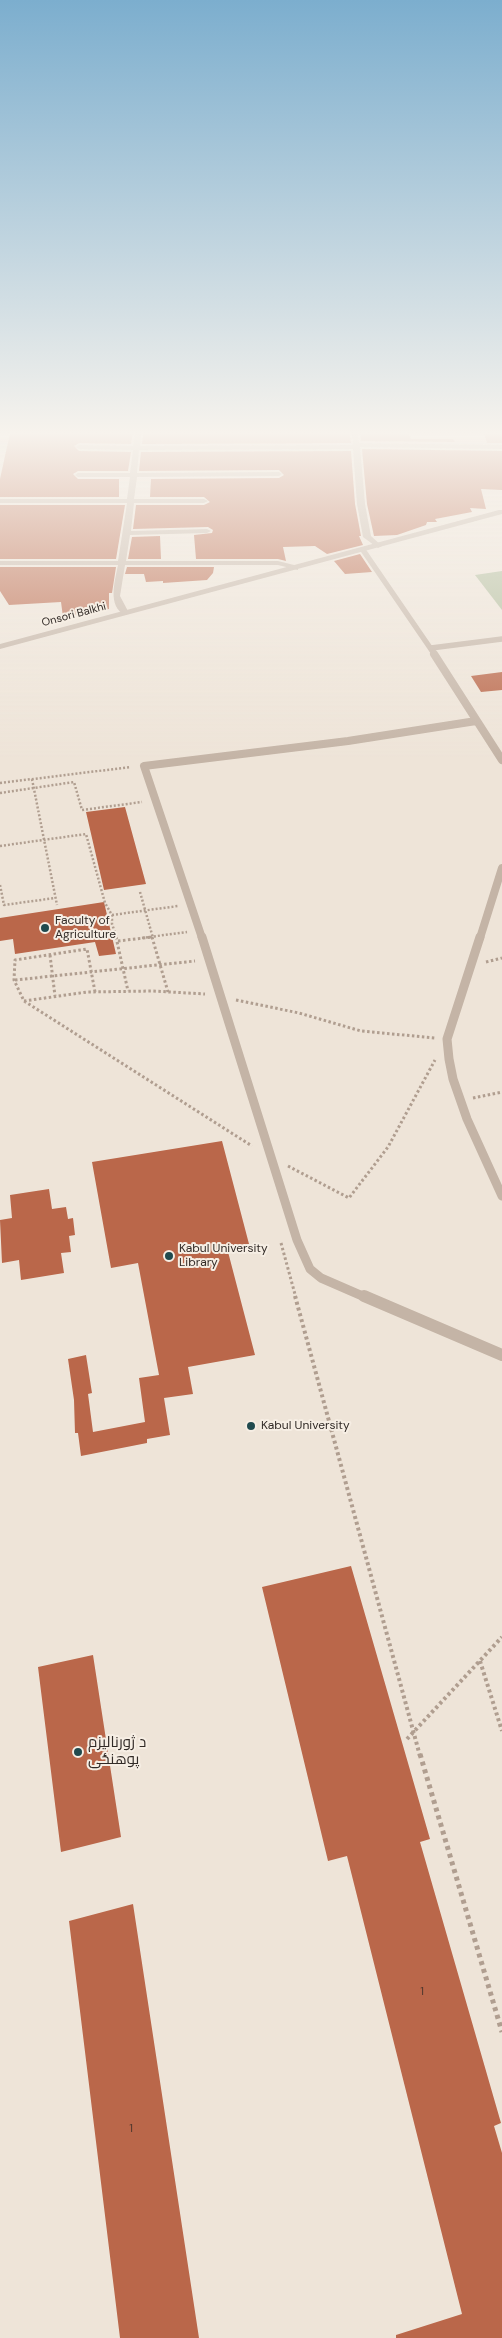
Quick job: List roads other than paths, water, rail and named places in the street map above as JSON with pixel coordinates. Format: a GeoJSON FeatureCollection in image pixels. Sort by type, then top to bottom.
{"type":"FeatureCollection","features":[{"type":"Feature","properties":{"kind":"street"},"geometry":{"type":"LineString","coordinates":[[125,542],[116,596],[125,613]]}},
{"type":"Feature","properties":{"kind":"street"},"geometry":{"type":"LineString","coordinates":[[373,542],[378,546]]}},
{"type":"Feature","properties":{"kind":"street","name":"Onsori Balkhi"},"geometry":{"type":"LineString","coordinates":[[0,647],[392,542]]}},
{"type":"Feature","properties":{"kind":"street"},"geometry":{"type":"LineString","coordinates":[[0,563],[278,563],[295,568]]}},
{"type":"Feature","properties":{"kind":"lane"},"geometry":{"type":"LineString","coordinates":[[363,550],[431,648],[502,760]]}},
{"type":"Feature","properties":{"kind":"lane"},"geometry":{"type":"LineString","coordinates":[[431,648],[502,639]]}},
{"type":"Feature","properties":{"kind":"lane"},"geometry":{"type":"LineString","coordinates":[[476,721],[367,739],[144,766],[222,997],[297,1240],[310,1269],[322,1278],[502,1355]]}},
{"type":"Feature","properties":{"kind":"lane"},"geometry":{"type":"LineString","coordinates":[[502,868],[447,1039],[447,1060],[460,1101],[502,1196]]}},
{"type":"Feature","properties":{"kind":"place","name":"Faculty of Agriculture"},"geometry":{"type":"Point","coordinates":[45,928]}},
{"type":"Feature","properties":{"kind":"place","name":"Kabul University Library"},"geometry":{"type":"Point","coordinates":[169,1256]}},
{"type":"Feature","properties":{"kind":"place","name":"Kabul University"},"geometry":{"type":"Point","coordinates":[251,1426]}},
{"type":"Feature","properties":{"kind":"place","name":"د ژورنالیزم پوهنحٔی"},"geometry":{"type":"Point","coordinates":[78,1752]}}]}
